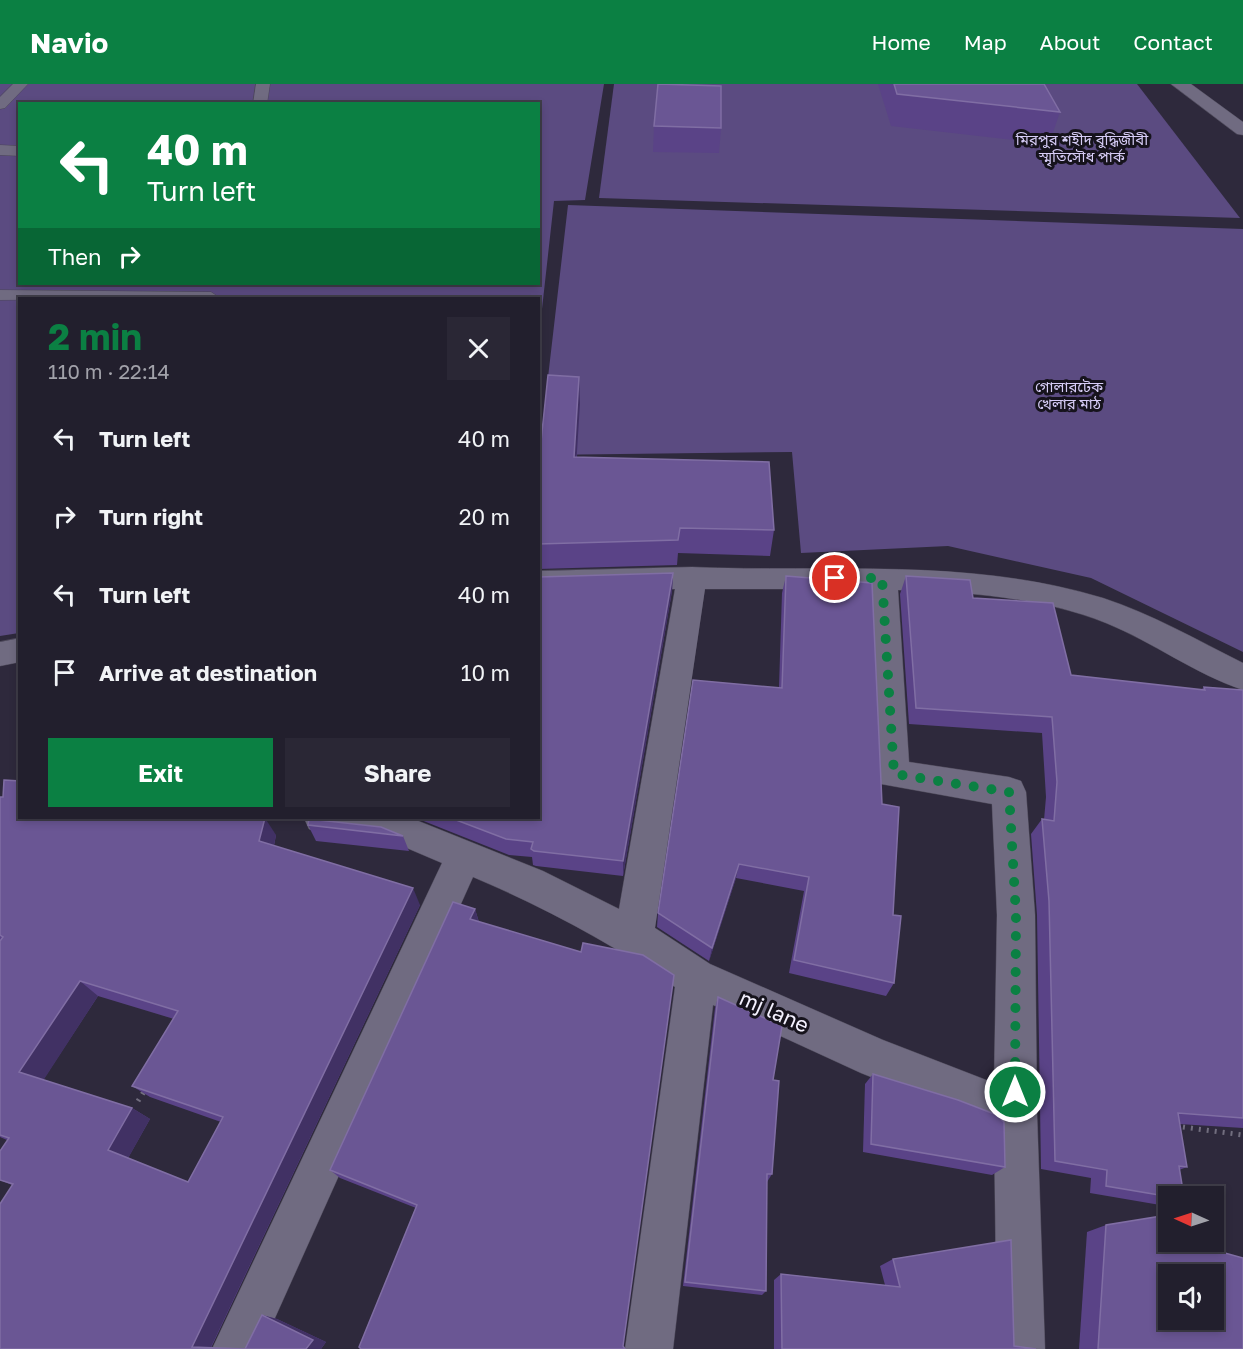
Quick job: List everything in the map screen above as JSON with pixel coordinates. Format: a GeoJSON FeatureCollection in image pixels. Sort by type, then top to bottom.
{"type":"FeatureCollection","features":[{"type":"Feature","properties":{"kind":"street"},"geometry":{"type":"LineString","coordinates":[[1180,84],[1243,130]]}},
{"type":"Feature","properties":{"kind":"street"},"geometry":{"type":"LineString","coordinates":[[540,582],[607,578],[882,578],[958,581],[1003,586],[1075,601],[1131,621],[1243,677]]}},
{"type":"Feature","properties":{"kind":"street"},"geometry":{"type":"LineString","coordinates":[[634,936],[692,578]]}},
{"type":"Feature","properties":{"kind":"street"},"geometry":{"type":"LineString","coordinates":[[882,578],[894,774],[1009,792],[1016,915],[1015,1113],[1021,1349]]}},
{"type":"Feature","properties":{"kind":"street"},"geometry":{"type":"LineString","coordinates":[[0,654],[18,650]]}},
{"type":"Feature","properties":{"kind":"street","name":"mj lane"},"geometry":{"type":"LineString","coordinates":[[345,819],[391,821],[464,856],[530,883],[634,936],[696,978],[876,1058],[1015,1113]]}},
{"type":"Feature","properties":{"kind":"street"},"geometry":{"type":"LineString","coordinates":[[236,1349],[464,856]]}},
{"type":"Feature","properties":{"kind":"street"},"geometry":{"type":"LineString","coordinates":[[649,1349],[696,978]]}},
{"type":"Feature","properties":{"kind":"lane"},"geometry":{"type":"LineString","coordinates":[[0,105],[21,84]]}},
{"type":"Feature","properties":{"kind":"lane"},"geometry":{"type":"LineString","coordinates":[[260,102],[263,84]]}},
{"type":"Feature","properties":{"kind":"lane"},"geometry":{"type":"LineString","coordinates":[[0,150],[18,151]]}},
{"type":"Feature","properties":{"kind":"lane"},"geometry":{"type":"LineString","coordinates":[[0,296],[106,297]]}},
{"type":"Feature","properties":{"kind":"path"},"geometry":{"type":"LineString","coordinates":[[138,1101],[150,1081]]}},
{"type":"Feature","properties":{"kind":"path"},"geometry":{"type":"LineString","coordinates":[[1164,1124],[1243,1136]]}},
{"type":"Feature","properties":{"kind":"green space"},"geometry":{"type":"Polygon","coordinates":[[[0,84],[604,84],[585,200],[554,201],[540,327],[540,297],[18,297],[18,633],[0,636],[0,84]]]}},
{"type":"Feature","properties":{"kind":"green space","name":"মিরপুর শহীদ বুদ্ধিজীবী স্মৃতিসৌধ পার্ক"},"geometry":{"type":"Polygon","coordinates":[[[614,84],[1137,84],[1240,218],[599,198],[614,84]]]}},
{"type":"Feature","properties":{"kind":"green space","name":"গোলারটেক খেলার মাঠ"},"geometry":{"type":"Polygon","coordinates":[[[568,205],[1243,229],[1243,652],[1091,578],[948,546],[801,553],[792,452],[540,455],[568,205]]]}},
{"type":"Feature","properties":{"kind":"building"},"geometry":{"type":"Polygon","coordinates":[[[658,84],[721,86],[721,128],[654,126],[658,84]]]}},
{"type":"Feature","properties":{"kind":"building"},"geometry":{"type":"Polygon","coordinates":[[[894,84],[1044,84],[1060,112],[897,94],[894,84]]]}},
{"type":"Feature","properties":{"kind":"building"},"geometry":{"type":"Polygon","coordinates":[[[548,375],[579,377],[574,457],[769,462],[774,530],[680,528],[678,540],[540,544],[540,451],[548,375]]]}},
{"type":"Feature","properties":{"kind":"building"},"geometry":{"type":"Polygon","coordinates":[[[673,573],[623,861],[534,851],[531,849],[533,842],[506,839],[454,819],[540,819],[540,577],[673,573]]]}},
{"type":"Feature","properties":{"kind":"building"},"geometry":{"type":"Polygon","coordinates":[[[786,576],[872,583],[882,804],[899,807],[893,915],[901,916],[894,983],[794,960],[809,877],[739,864],[712,948],[658,913],[693,680],[782,688],[786,576]]]}},
{"type":"Feature","properties":{"kind":"building"},"geometry":{"type":"Polygon","coordinates":[[[906,576],[970,580],[973,598],[1053,603],[1071,675],[1205,690],[1204,687],[1243,690],[1243,1118],[1178,1113],[1187,1167],[1179,1166],[1182,1186],[1158,1186],[1158,1195],[1106,1186],[1107,1170],[1055,1161],[1049,901],[1042,819],[1054,821],[1057,782],[1052,717],[916,708],[906,576]]]}},
{"type":"Feature","properties":{"kind":"building"},"geometry":{"type":"Polygon","coordinates":[[[4,780],[18,781],[18,819],[265,819],[259,841],[413,888],[192,1347],[245,1349],[0,1349],[0,1204],[13,1184],[0,1180],[0,1151],[9,1138],[0,1135],[0,941],[3,937],[0,935],[0,797],[3,797],[4,780]],[[80,981],[19,1072],[132,1108],[108,1150],[188,1182],[223,1117],[132,1086],[178,1011],[80,981]]]}},
{"type":"Feature","properties":{"kind":"building"},"geometry":{"type":"Polygon","coordinates":[[[309,819],[381,827],[403,836],[308,825],[309,819]]]}},
{"type":"Feature","properties":{"kind":"building"},"geometry":{"type":"Polygon","coordinates":[[[453,902],[475,909],[470,919],[581,952],[583,943],[643,955],[674,975],[623,1346],[625,1349],[361,1349],[359,1347],[417,1205],[330,1170],[453,902]]]}},
{"type":"Feature","properties":{"kind":"building"},"geometry":{"type":"Polygon","coordinates":[[[718,997],[782,1026],[773,1080],[779,1081],[772,1174],[767,1174],[766,1291],[685,1282],[718,997]]]}},
{"type":"Feature","properties":{"kind":"building"},"geometry":{"type":"Polygon","coordinates":[[[873,1074],[958,1100],[997,1115],[1004,1122],[1005,1167],[871,1144],[873,1074]]]}},
{"type":"Feature","properties":{"kind":"building"},"geometry":{"type":"Polygon","coordinates":[[[1158,1217],[1158,1252],[1221,1252],[1243,1258],[1243,1349],[1098,1349],[1106,1225],[1158,1217]]]}},
{"type":"Feature","properties":{"kind":"building"},"geometry":{"type":"Polygon","coordinates":[[[1011,1240],[1014,1346],[1036,1349],[782,1349],[781,1274],[900,1287],[893,1259],[1011,1240]]]}},
{"type":"Feature","properties":{"kind":"building"},"geometry":{"type":"Polygon","coordinates":[[[262,1315],[313,1340],[306,1349],[245,1349],[262,1315]]]}},
{"type":"Feature","properties":{"kind":"route"},"geometry":{"type":"LineString","coordinates":[[835,578],[882,578],[894,774],[1009,792],[1016,915],[1015,1092]]}}]}
